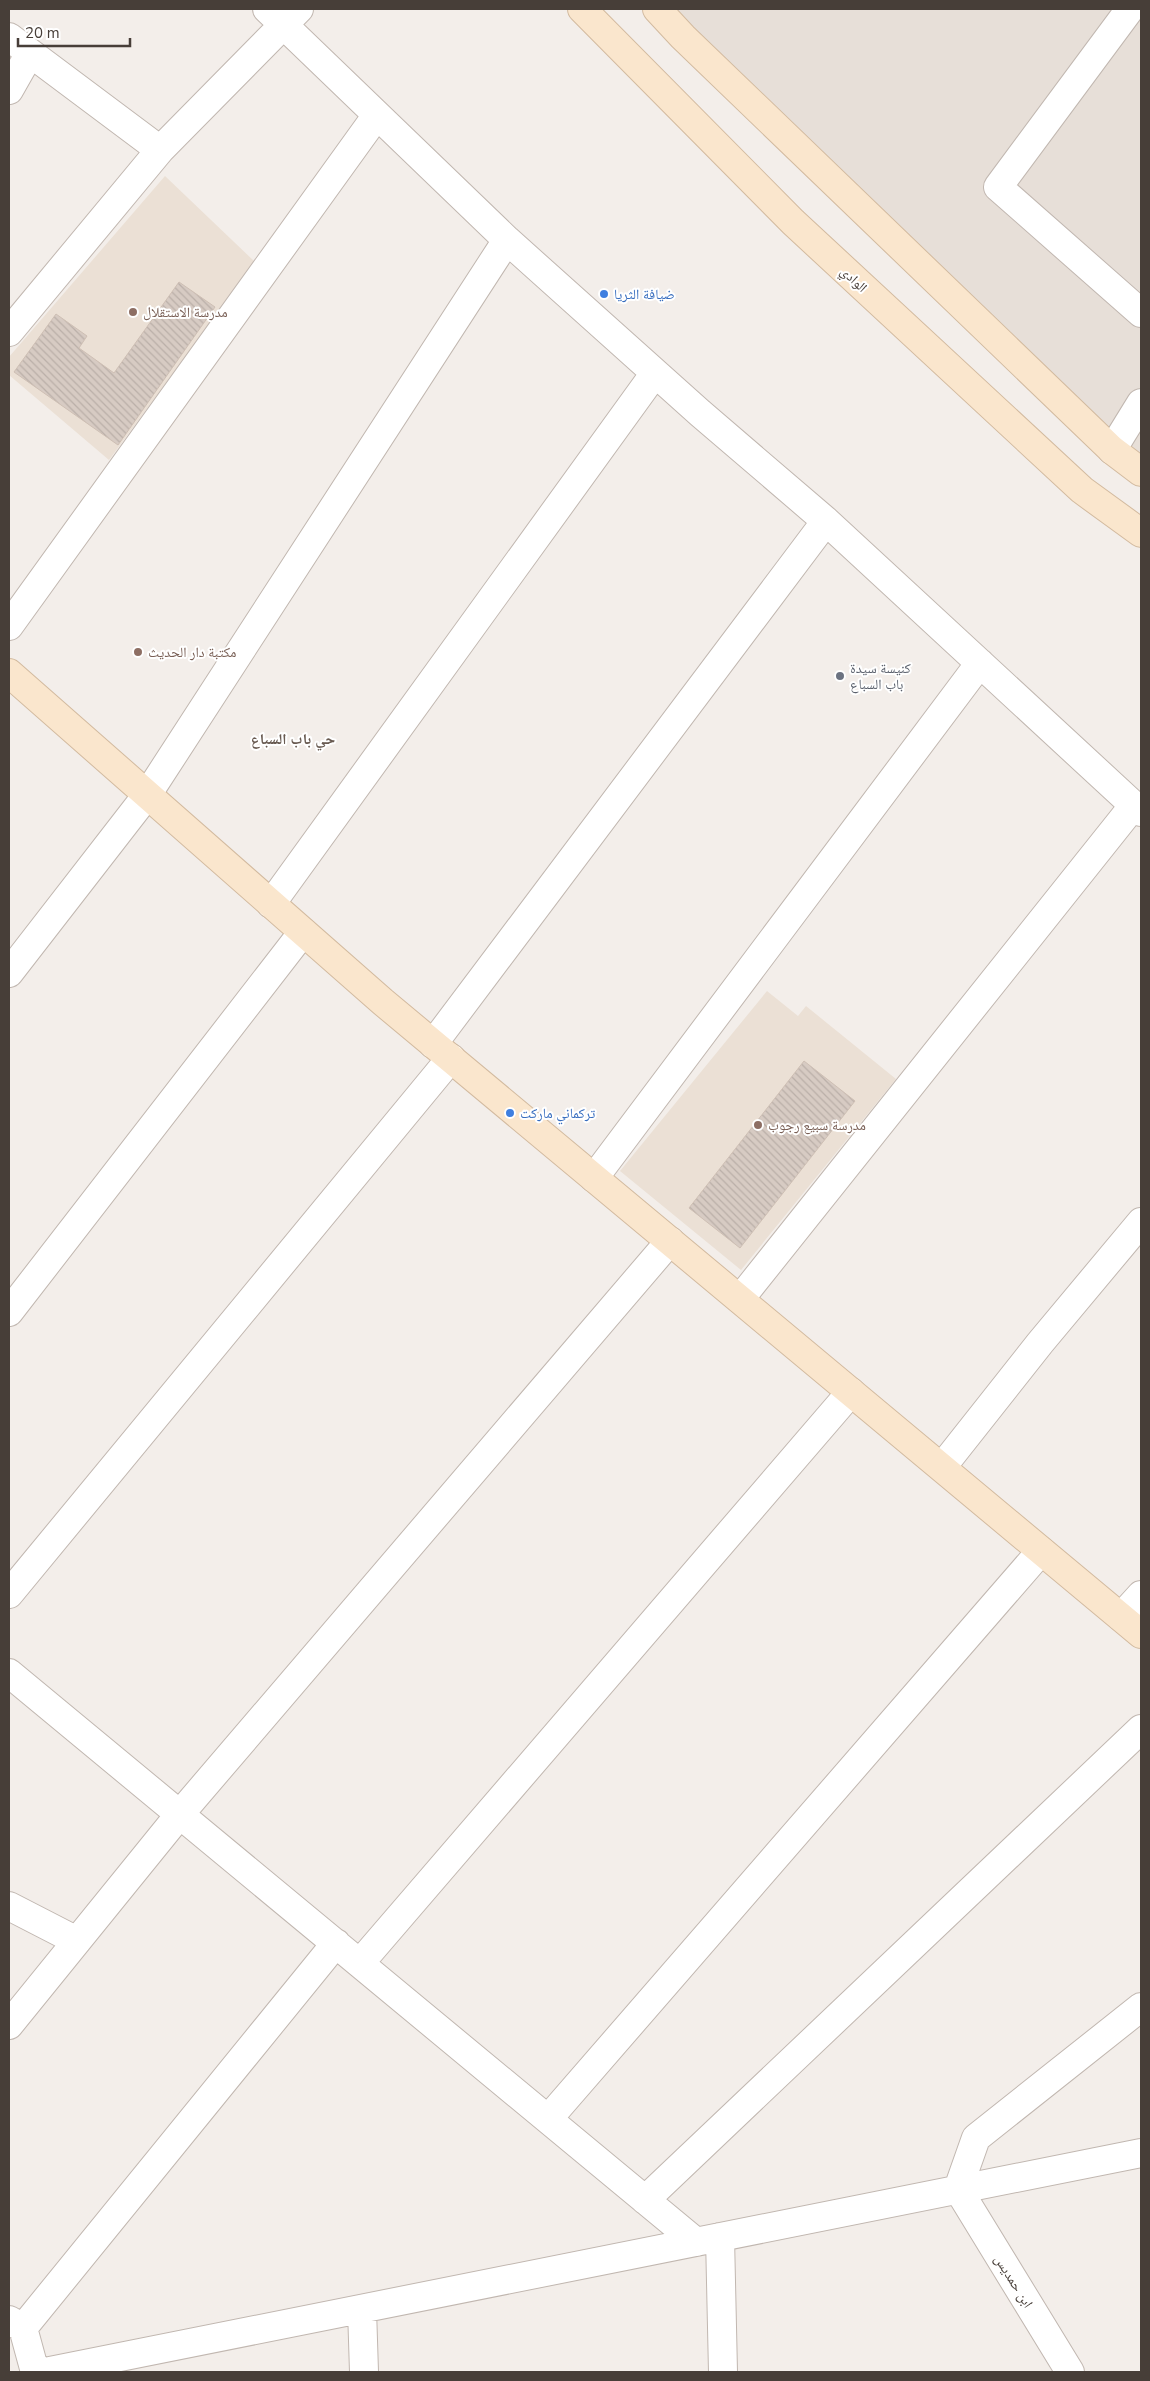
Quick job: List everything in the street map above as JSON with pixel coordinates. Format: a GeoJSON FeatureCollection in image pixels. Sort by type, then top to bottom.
{"type":"FeatureCollection","features":[{"type":"Feature","properties":{"kind":"main road","name":"الوادي"},"geometry":{"type":"LineString","coordinates":[[582,9],[800,229],[1082,490],[1141,534]]}},
{"type":"Feature","properties":{"kind":"main road"},"geometry":{"type":"LineString","coordinates":[[657,9],[683,37],[1112,450],[1141,472]]}},
{"type":"Feature","properties":{"kind":"main road"},"geometry":{"type":"LineString","coordinates":[[9,673],[271,904],[442,1051],[1131,1626]]}},
{"type":"Feature","properties":{"kind":"street"},"geometry":{"type":"LineString","coordinates":[[1130,9],[998,187],[1141,313]]}},
{"type":"Feature","properties":{"kind":"street"},"geometry":{"type":"LineString","coordinates":[[9,332],[160,150],[283,14],[377,115],[507,240],[655,373],[826,521],[1137,808],[740,1299]]}},
{"type":"Feature","properties":{"kind":"street"},"geometry":{"type":"LineString","coordinates":[[9,90],[19,45],[160,150]]}},
{"type":"Feature","properties":{"kind":"street"},"geometry":{"type":"LineString","coordinates":[[9,626],[377,115]]}},
{"type":"Feature","properties":{"kind":"street"},"geometry":{"type":"LineString","coordinates":[[9,973],[147,795],[507,240]]}},
{"type":"Feature","properties":{"kind":"street"},"geometry":{"type":"LineString","coordinates":[[271,904],[655,373]]}},
{"type":"Feature","properties":{"kind":"street"},"geometry":{"type":"LineString","coordinates":[[1112,450],[1141,403]]}},
{"type":"Feature","properties":{"kind":"street"},"geometry":{"type":"LineString","coordinates":[[9,1594],[442,1051],[826,521]]}},
{"type":"Feature","properties":{"kind":"street"},"geometry":{"type":"LineString","coordinates":[[594,1178],[980,663]]}},
{"type":"Feature","properties":{"kind":"street"},"geometry":{"type":"LineString","coordinates":[[9,1312],[304,932]]}},
{"type":"Feature","properties":{"kind":"street"},"geometry":{"type":"LineString","coordinates":[[942,1467],[1040,1343],[1141,1222]]}},
{"type":"Feature","properties":{"kind":"street"},"geometry":{"type":"LineString","coordinates":[[9,2025],[180,1814],[670,1241]]}},
{"type":"Feature","properties":{"kind":"street"},"geometry":{"type":"LineString","coordinates":[[360,1963],[851,1392]]}},
{"type":"Feature","properties":{"kind":"street"},"geometry":{"type":"LineString","coordinates":[[548,2119],[1041,1550]]}},
{"type":"Feature","properties":{"kind":"street"},"geometry":{"type":"LineString","coordinates":[[1131,1626],[1141,1595]]}},
{"type":"Feature","properties":{"kind":"street"},"geometry":{"type":"LineString","coordinates":[[9,1673],[645,2200],[708,2240]]}},
{"type":"Feature","properties":{"kind":"street"},"geometry":{"type":"LineString","coordinates":[[645,2200],[1141,1729]]}},
{"type":"Feature","properties":{"kind":"street"},"geometry":{"type":"LineString","coordinates":[[9,1906],[77,1941]]}},
{"type":"Feature","properties":{"kind":"street"},"geometry":{"type":"LineString","coordinates":[[35,2372],[16,2324],[336,1943]]}},
{"type":"Feature","properties":{"kind":"street"},"geometry":{"type":"LineString","coordinates":[[958,2190],[976,2138],[1141,2008]]}},
{"type":"Feature","properties":{"kind":"street"},"geometry":{"type":"LineString","coordinates":[[45,2372],[1141,2153]]}},
{"type":"Feature","properties":{"kind":"street","name":"ابن حمديس"},"geometry":{"type":"LineString","coordinates":[[958,2190],[1070,2372]]}},
{"type":"Feature","properties":{"kind":"street"},"geometry":{"type":"LineString","coordinates":[[708,2240],[723,2372]]}},
{"type":"Feature","properties":{"kind":"street"},"geometry":{"type":"LineString","coordinates":[[362,2309],[364,2372]]}},
{"type":"Feature","properties":{"kind":"shaded area"},"geometry":{"type":"Polygon","coordinates":[[[657,9],[1141,9],[1141,472],[657,9]]]}},
{"type":"Feature","properties":{"kind":"shaded area","name":"مدرسة الاستقلال"},"geometry":{"type":"Polygon","coordinates":[[[165,176],[255,262],[109,460],[9,375],[9,357],[165,176]]]}},
{"type":"Feature","properties":{"kind":"shaded area","name":"مدرسة سبيع رجوب"},"geometry":{"type":"Polygon","coordinates":[[[767,991],[798,1016],[806,1006],[896,1079],[741,1270],[620,1171],[767,991]]]}},
{"type":"Feature","properties":{"kind":"building"},"geometry":{"type":"Polygon","coordinates":[[[179,282],[215,307],[118,445],[14,372],[56,314],[87,336],[79,348],[114,373],[179,282]]]}},
{"type":"Feature","properties":{"kind":"building"},"geometry":{"type":"Polygon","coordinates":[[[804,1061],[855,1101],[740,1248],[689,1208],[804,1061]]]}},
{"type":"Feature","properties":{"kind":"place","name":"ضيافة الثريا"},"geometry":{"type":"Point","coordinates":[604,294]}},
{"type":"Feature","properties":{"kind":"place","name":"مدرسة الاستقلال"},"geometry":{"type":"Point","coordinates":[133,312]}},
{"type":"Feature","properties":{"kind":"place","name":"مكتبة دار الحديث"},"geometry":{"type":"Point","coordinates":[138,652]}},
{"type":"Feature","properties":{"kind":"place","name":"كنيسة سيدة باب السباع"},"geometry":{"type":"Point","coordinates":[840,676]}},
{"type":"Feature","properties":{"kind":"place","name":"تركماني ماركت"},"geometry":{"type":"Point","coordinates":[510,1113]}},
{"type":"Feature","properties":{"kind":"place","name":"مدرسة سبيع رجوب"},"geometry":{"type":"Point","coordinates":[758,1125]}},
{"type":"Feature","properties":{"kind":"district","name":"حي باب السباع"},"geometry":{"type":"Point","coordinates":[293,739]}}]}
